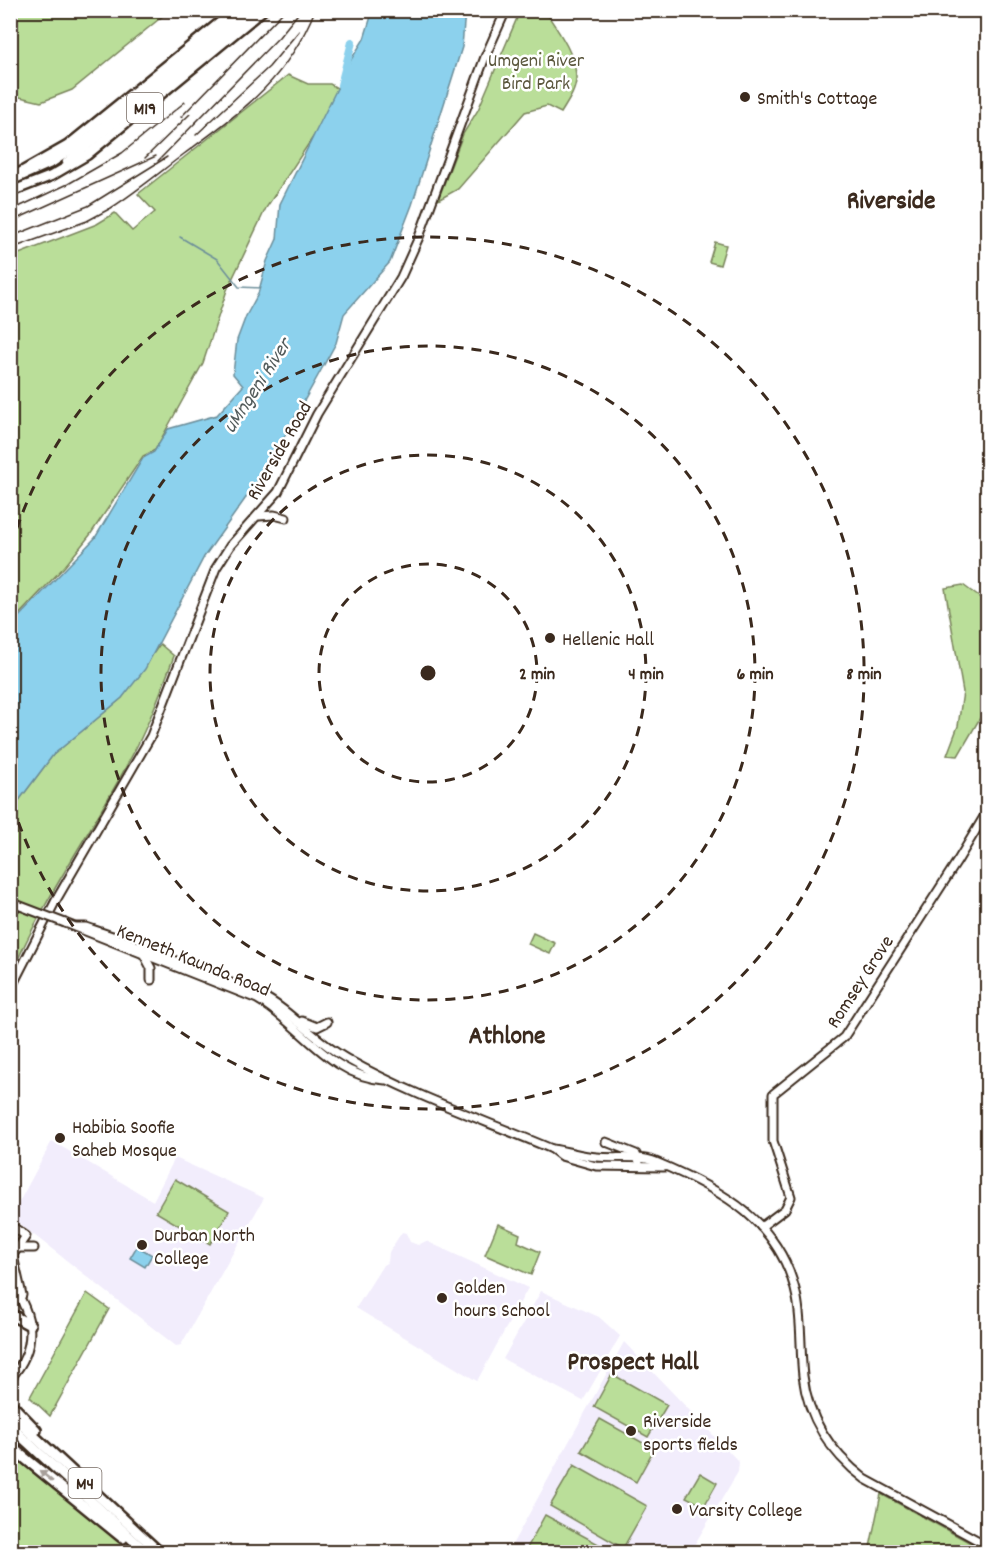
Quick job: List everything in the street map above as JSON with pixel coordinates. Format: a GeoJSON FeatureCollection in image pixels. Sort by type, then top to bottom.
{"type":"FeatureCollection","features":[{"type":"Feature","properties":{"kind":"highway"},"geometry":{"type":"LineString","coordinates":[[10,1314],[29,1322]]}},
{"type":"Feature","properties":{"kind":"highway"},"geometry":{"type":"LineString","coordinates":[[10,1403],[91,1489]]}},
{"type":"Feature","properties":{"kind":"highway","name":"M4"},"geometry":{"type":"LineString","coordinates":[[10,1414],[159,1552]]}},
{"type":"Feature","properties":{"kind":"highway","name":"M4"},"geometry":{"type":"LineString","coordinates":[[10,1426],[146,1552]]}},
{"type":"Feature","properties":{"kind":"highway"},"geometry":{"type":"LineString","coordinates":[[10,1446],[141,1552]]}},
{"type":"Feature","properties":{"kind":"main road","name":"M19"},"geometry":{"type":"LineString","coordinates":[[10,179],[67,146],[235,10]]}},
{"type":"Feature","properties":{"kind":"main road"},"geometry":{"type":"LineString","coordinates":[[13,191],[75,156],[244,10]]}},
{"type":"Feature","properties":{"kind":"main road"},"geometry":{"type":"LineString","coordinates":[[10,179],[67,154],[253,10]]}},
{"type":"Feature","properties":{"kind":"main road","name":"M19"},"geometry":{"type":"LineString","coordinates":[[13,191],[51,176],[87,155],[263,10]]}},
{"type":"Feature","properties":{"kind":"main road","name":"Riverside Road"},"geometry":{"type":"LineString","coordinates":[[10,990],[45,921],[151,736],[216,568],[231,546],[278,492],[317,414],[410,259],[485,57],[506,10]]}},
{"type":"Feature","properties":{"kind":"main road"},"geometry":{"type":"LineString","coordinates":[[258,517],[274,515],[286,518]]}},
{"type":"Feature","properties":{"kind":"main road","name":"Romsey Grove"},"geometry":{"type":"LineString","coordinates":[[761,1227],[785,1209],[791,1200],[773,1141],[773,1094],[844,1037],[937,893],[987,810]]}},
{"type":"Feature","properties":{"kind":"main road","name":"Kenneth Kaunda Road"},"geometry":{"type":"LineString","coordinates":[[10,902],[266,1004],[315,1049],[552,1149],[582,1164],[657,1162],[728,1196],[761,1227],[784,1262],[794,1287],[799,1310],[806,1390],[815,1419],[826,1439],[847,1464],[889,1493],[987,1546]]}},
{"type":"Feature","properties":{"kind":"main road","name":"Kenneth Kaunda Road"},"geometry":{"type":"LineString","coordinates":[[77,927],[86,927],[129,942],[259,994],[294,1017],[345,1063]]}},
{"type":"Feature","properties":{"kind":"main road"},"geometry":{"type":"LineString","coordinates":[[144,955],[151,968],[151,980]]}},
{"type":"Feature","properties":{"kind":"main road"},"geometry":{"type":"LineString","coordinates":[[294,1017],[315,1027],[327,1022]]}},
{"type":"Feature","properties":{"kind":"main road"},"geometry":{"type":"LineString","coordinates":[[606,1142],[634,1153],[639,1162]]}},
{"type":"Feature","properties":{"kind":"main road"},"geometry":{"type":"LineString","coordinates":[[10,1225],[22,1238]]}},
{"type":"Feature","properties":{"kind":"main road"},"geometry":{"type":"LineString","coordinates":[[10,1231],[22,1238]]}},
{"type":"Feature","properties":{"kind":"main road"},"geometry":{"type":"LineString","coordinates":[[10,1236],[31,1341],[28,1354],[10,1379]]}},
{"type":"Feature","properties":{"kind":"main road"},"geometry":{"type":"LineString","coordinates":[[12,1253],[22,1238]]}},
{"type":"Feature","properties":{"kind":"main road"},"geometry":{"type":"LineString","coordinates":[[12,1253],[34,1248]]}},
{"type":"Feature","properties":{"kind":"main road"},"geometry":{"type":"LineString","coordinates":[[10,1283],[29,1322]]}},
{"type":"Feature","properties":{"kind":"shaded area","name":"Durban North College"},"geometry":{"type":"Polygon","coordinates":[[[52,1141],[153,1201],[175,1158],[264,1198],[181,1345],[176,1346],[11,1217],[52,1141]]]}},
{"type":"Feature","properties":{"kind":"shaded area","name":"Golden hours School"},"geometry":{"type":"Polygon","coordinates":[[[402,1232],[406,1233],[410,1242],[418,1245],[426,1241],[528,1288],[477,1381],[356,1308],[383,1265],[388,1262],[389,1252],[402,1232]]]}},
{"type":"Feature","properties":{"kind":"shaded area"},"geometry":{"type":"Polygon","coordinates":[[[541,1291],[599,1317],[620,1336],[583,1401],[503,1359],[541,1291]]]}},
{"type":"Feature","properties":{"kind":"shaded area"},"geometry":{"type":"Polygon","coordinates":[[[624,1342],[739,1462],[738,1472],[690,1552],[508,1552],[624,1342]]]}},
{"type":"Feature","properties":{"kind":"green space"},"geometry":{"type":"Polygon","coordinates":[[[11,10],[169,11],[72,90],[41,102],[11,95],[11,10]]]}},
{"type":"Feature","properties":{"kind":"green space","name":"Umgeni River Bird Park"},"geometry":{"type":"Polygon","coordinates":[[[520,11],[545,11],[555,26],[573,61],[576,83],[573,92],[561,113],[547,106],[525,112],[458,189],[438,200],[463,134],[478,110],[520,11]]]}},
{"type":"Feature","properties":{"kind":"green space"},"geometry":{"type":"Polygon","coordinates":[[[288,75],[308,84],[330,84],[339,89],[329,113],[266,208],[227,290],[203,363],[155,450],[143,456],[90,535],[65,566],[11,623],[11,257],[97,224],[115,213],[132,231],[155,212],[138,194],[288,75]]]}},
{"type":"Feature","properties":{"kind":"green space"},"geometry":{"type":"Polygon","coordinates":[[[715,242],[726,245],[720,265],[709,262],[715,242]]]}},
{"type":"Feature","properties":{"kind":"green space"},"geometry":{"type":"Polygon","coordinates":[[[963,585],[987,603],[987,706],[958,756],[947,755],[958,726],[963,692],[945,588],[963,585]]]}},
{"type":"Feature","properties":{"kind":"green space"},"geometry":{"type":"Polygon","coordinates":[[[160,644],[174,656],[148,724],[122,775],[40,916],[11,975],[11,811],[53,755],[122,698],[160,644]]]}},
{"type":"Feature","properties":{"kind":"green space"},"geometry":{"type":"Polygon","coordinates":[[[533,933],[555,943],[550,954],[528,944],[533,933]]]}},
{"type":"Feature","properties":{"kind":"green space"},"geometry":{"type":"Polygon","coordinates":[[[175,1179],[229,1211],[210,1244],[156,1212],[175,1179]]]}},
{"type":"Feature","properties":{"kind":"green space"},"geometry":{"type":"Polygon","coordinates":[[[498,1224],[520,1234],[518,1242],[540,1252],[531,1275],[485,1255],[498,1224]]]}},
{"type":"Feature","properties":{"kind":"green space"},"geometry":{"type":"Polygon","coordinates":[[[87,1293],[109,1309],[50,1416],[30,1397],[87,1293]]]}},
{"type":"Feature","properties":{"kind":"green space"},"geometry":{"type":"Polygon","coordinates":[[[612,1374],[667,1405],[648,1437],[594,1407],[612,1374]]]}},
{"type":"Feature","properties":{"kind":"green space"},"geometry":{"type":"Polygon","coordinates":[[[600,1419],[654,1449],[636,1482],[581,1451],[600,1419]]]}},
{"type":"Feature","properties":{"kind":"green space"},"geometry":{"type":"Polygon","coordinates":[[[10,1451],[134,1552],[11,1552],[10,1451]]]}},
{"type":"Feature","properties":{"kind":"green space"},"geometry":{"type":"Polygon","coordinates":[[[574,1465],[647,1506],[623,1548],[550,1506],[574,1465]]]}},
{"type":"Feature","properties":{"kind":"green space"},"geometry":{"type":"Polygon","coordinates":[[[700,1473],[717,1483],[704,1506],[686,1497],[700,1473]]]}},
{"type":"Feature","properties":{"kind":"green space"},"geometry":{"type":"Polygon","coordinates":[[[881,1494],[987,1552],[869,1552],[881,1494]]]}},
{"type":"Feature","properties":{"kind":"green space"},"geometry":{"type":"Polygon","coordinates":[[[545,1515],[613,1552],[525,1552],[545,1515]]]}},
{"type":"Feature","properties":{"kind":"water","name":"uMngeni River"},"geometry":{"type":"Polygon","coordinates":[[[373,10],[465,11],[462,47],[412,205],[390,262],[344,314],[336,343],[267,468],[204,557],[145,669],[122,698],[53,755],[11,811],[11,625],[95,538],[143,458],[154,452],[168,429],[217,415],[243,386],[233,374],[237,340],[258,294],[267,261],[277,239],[280,204],[352,58],[364,39],[373,10]]]}},
{"type":"Feature","properties":{"kind":"water"},"geometry":{"type":"Polygon","coordinates":[[[137,1246],[152,1255],[145,1267],[130,1258],[137,1246]]]}},
{"type":"Feature","properties":{"kind":"waterway"},"geometry":{"type":"LineString","coordinates":[[341,85],[352,42]]}},
{"type":"Feature","properties":{"kind":"waterway"},"geometry":{"type":"LineString","coordinates":[[180,237],[217,259],[239,287],[261,288]]}},
{"type":"Feature","properties":{"kind":"railway"},"geometry":{"type":"LineString","coordinates":[[181,117],[285,10]]}},
{"type":"Feature","properties":{"kind":"railway"},"geometry":{"type":"LineString","coordinates":[[158,161],[279,37],[301,10]]}},
{"type":"Feature","properties":{"kind":"railway"},"geometry":{"type":"LineString","coordinates":[[10,249],[87,221],[111,208],[225,123],[244,108],[277,75],[304,35],[315,10]]}},
{"type":"Feature","properties":{"kind":"railway"},"geometry":{"type":"LineString","coordinates":[[196,135],[269,67],[299,31]]}},
{"type":"Feature","properties":{"kind":"railway"},"geometry":{"type":"LineString","coordinates":[[10,211],[68,184],[122,153],[185,102]]}},
{"type":"Feature","properties":{"kind":"railway"},"geometry":{"type":"LineString","coordinates":[[145,158],[190,114]]}},
{"type":"Feature","properties":{"kind":"railway"},"geometry":{"type":"LineString","coordinates":[[10,222],[156,156]]}},
{"type":"Feature","properties":{"kind":"railway"},"geometry":{"type":"LineString","coordinates":[[10,237],[88,206],[167,157]]}},
{"type":"Feature","properties":{"kind":"place","name":"Smith's Cottage"},"geometry":{"type":"Point","coordinates":[745,97]}},
{"type":"Feature","properties":{"kind":"place","name":"Hellenic Hall"},"geometry":{"type":"Point","coordinates":[550,638]}},
{"type":"Feature","properties":{"kind":"place","name":"Habibia Soofie Saheb Mosque"},"geometry":{"type":"Point","coordinates":[60,1138]}},
{"type":"Feature","properties":{"kind":"place","name":"Durban North College"},"geometry":{"type":"Point","coordinates":[142,1245]}},
{"type":"Feature","properties":{"kind":"place","name":"Golden hours School"},"geometry":{"type":"Point","coordinates":[442,1298]}},
{"type":"Feature","properties":{"kind":"place","name":"Riverside sports fields"},"geometry":{"type":"Point","coordinates":[631,1431]}},
{"type":"Feature","properties":{"kind":"place","name":"Varsity College"},"geometry":{"type":"Point","coordinates":[677,1509]}},
{"type":"Feature","properties":{"kind":"district","name":"Riverside"},"geometry":{"type":"Point","coordinates":[891,199]}},
{"type":"Feature","properties":{"kind":"district","name":"Athlone"},"geometry":{"type":"Point","coordinates":[507,1034]}},
{"type":"Feature","properties":{"kind":"district","name":"Prospect Hall"},"geometry":{"type":"Point","coordinates":[633,1360]}}]}
